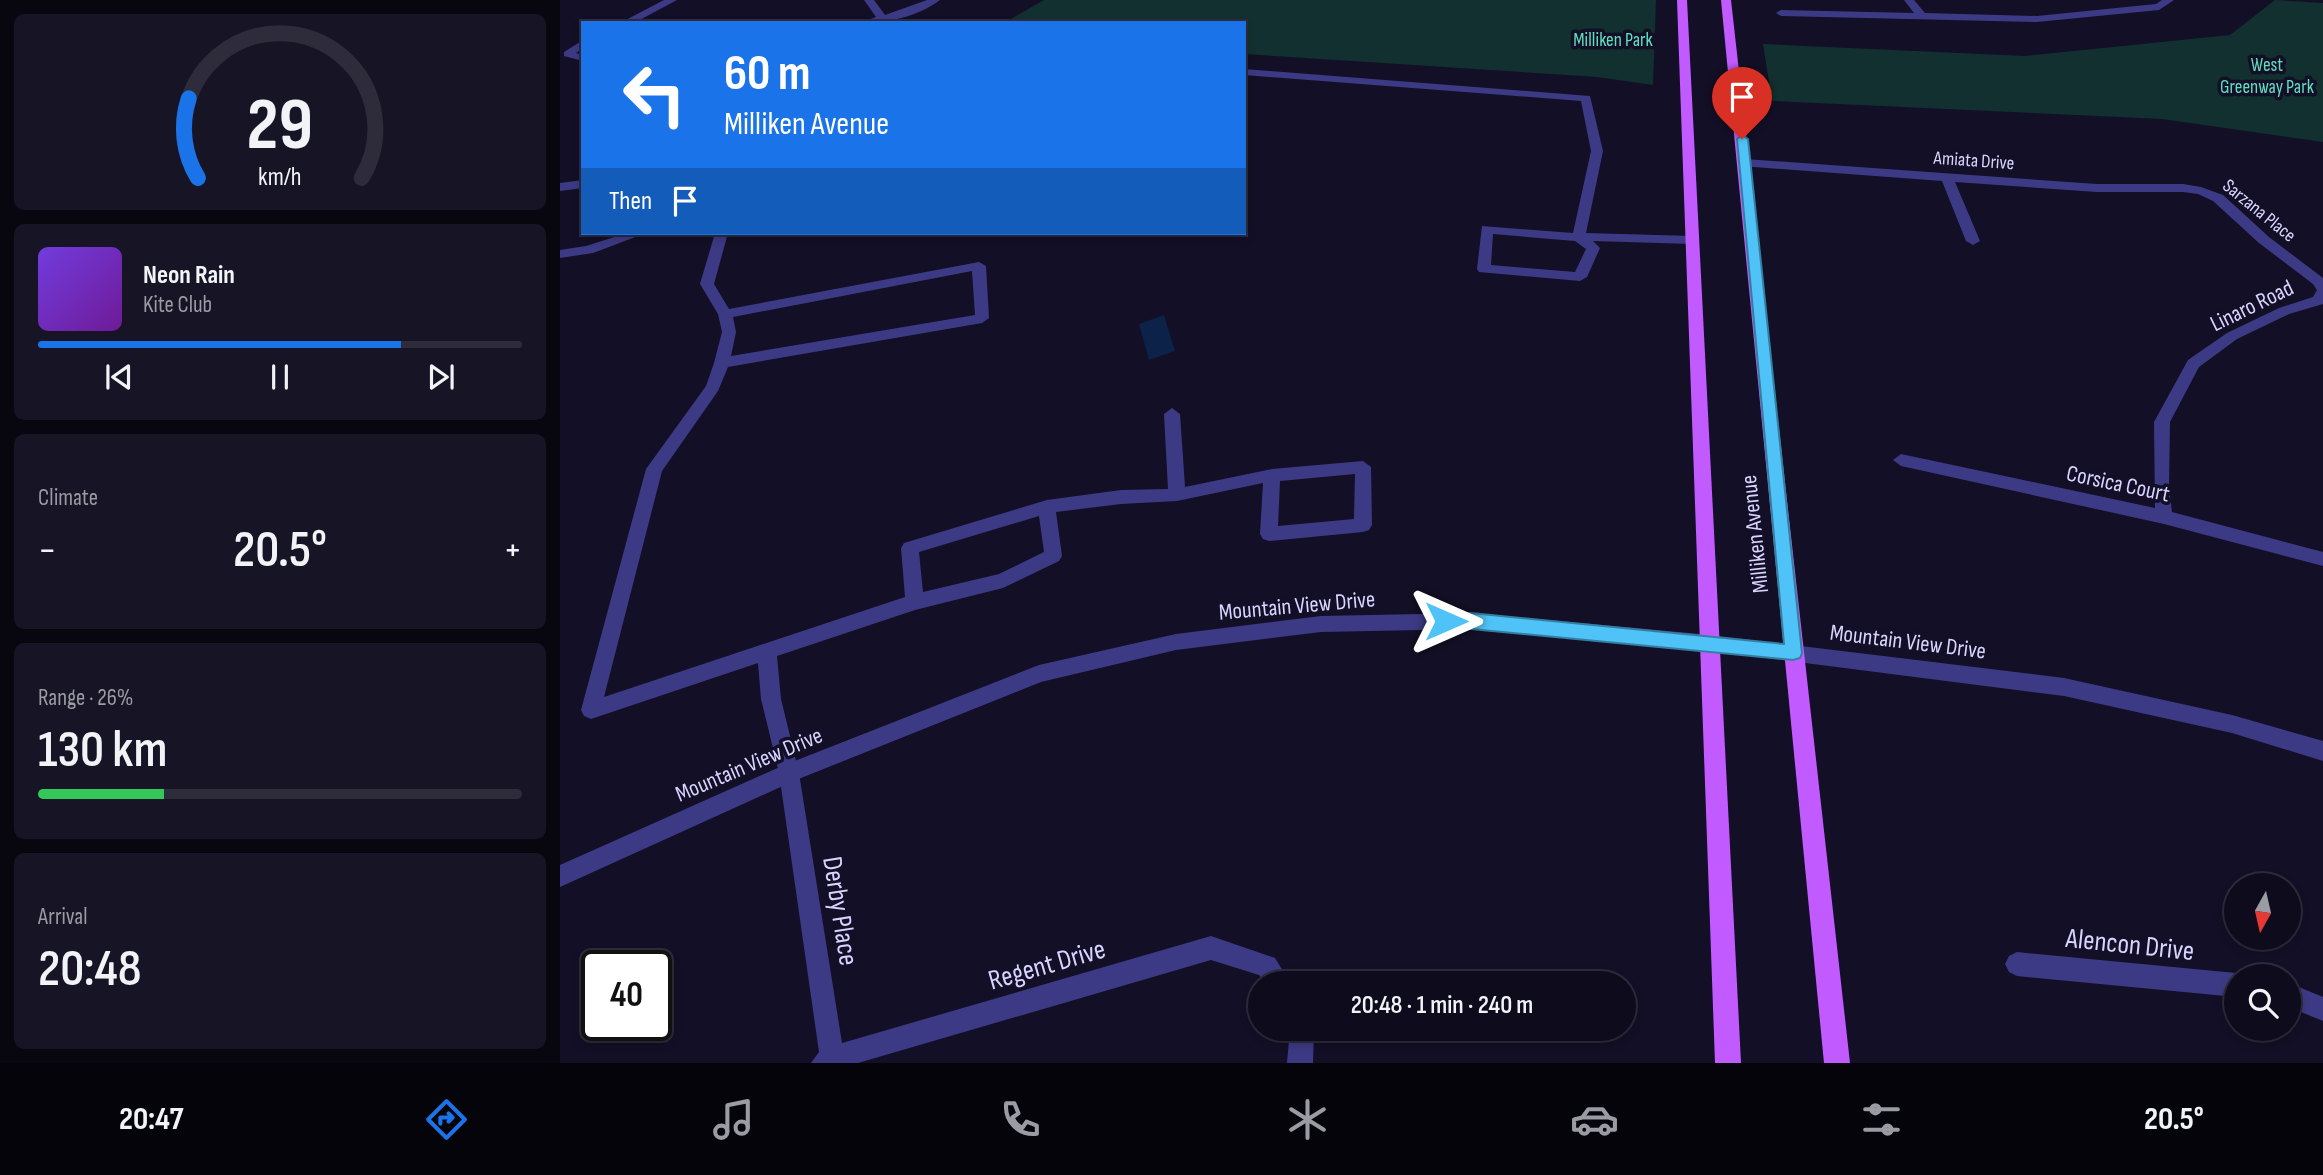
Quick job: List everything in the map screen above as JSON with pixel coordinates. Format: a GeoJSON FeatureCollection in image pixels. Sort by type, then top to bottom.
{"type":"FeatureCollection","features":[{"type":"Feature","properties":{"kind":"main road","name":"Milliken Avenue"},"geometry":{"type":"LineString","coordinates":[[1682,0],[1728,1063]]}},
{"type":"Feature","properties":{"kind":"main road","name":"Milliken Avenue"},"geometry":{"type":"LineString","coordinates":[[1726,0],[1837,1063]]}},
{"type":"Feature","properties":{"kind":"street"},"geometry":{"type":"LineString","coordinates":[[629,21],[672,0]]}},
{"type":"Feature","properties":{"kind":"street"},"geometry":{"type":"LineString","coordinates":[[869,0],[884,20]]}},
{"type":"Feature","properties":{"kind":"street"},"geometry":{"type":"LineString","coordinates":[[878,21],[914,10],[935,0]]}},
{"type":"Feature","properties":{"kind":"street"},"geometry":{"type":"LineString","coordinates":[[1909,0],[1923,18]]}},
{"type":"Feature","properties":{"kind":"street"},"geometry":{"type":"LineString","coordinates":[[1781,13],[2038,19],[2158,7],[2169,0]]}},
{"type":"Feature","properties":{"kind":"street"},"geometry":{"type":"LineString","coordinates":[[564,50],[581,44]]}},
{"type":"Feature","properties":{"kind":"street"},"geometry":{"type":"LineString","coordinates":[[564,50],[581,57]]}},
{"type":"Feature","properties":{"kind":"street"},"geometry":{"type":"LineString","coordinates":[[1246,72],[1586,98],[1597,151],[1579,237]]}},
{"type":"Feature","properties":{"kind":"street","name":"Amiata Drive"},"geometry":{"type":"LineString","coordinates":[[1745,163],[2097,188],[2201,191]]}},
{"type":"Feature","properties":{"kind":"street"},"geometry":{"type":"LineString","coordinates":[[1947,178],[1973,242]]}},
{"type":"Feature","properties":{"kind":"street"},"geometry":{"type":"LineString","coordinates":[[560,187],[581,184]]}},
{"type":"Feature","properties":{"kind":"street","name":"Sarzana Place"},"geometry":{"type":"LineString","coordinates":[[2201,191],[2218,198],[2264,240],[2318,281],[2323,290]]}},
{"type":"Feature","properties":{"kind":"street"},"geometry":{"type":"LineString","coordinates":[[1579,237],[1593,248],[1580,277],[1484,270],[1487,229],[1579,237],[1692,240]]}},
{"type":"Feature","properties":{"kind":"street"},"geometry":{"type":"LineString","coordinates":[[560,254],[588,250],[633,235]]}},
{"type":"Feature","properties":{"kind":"street"},"geometry":{"type":"LineString","coordinates":[[720,235],[707,284],[725,314],[729,332],[722,363],[713,387],[654,469],[591,710],[915,602],[1003,582],[1053,556],[1047,507]]}},
{"type":"Feature","properties":{"kind":"street"},"geometry":{"type":"LineString","coordinates":[[722,363],[982,318],[979,266],[725,314]]}},
{"type":"Feature","properties":{"kind":"street","name":"Linaro Road"},"geometry":{"type":"LineString","coordinates":[[2164,517],[2161,486],[2162,422],[2193,364],[2232,336],[2284,311],[2319,300],[2323,290]]}},
{"type":"Feature","properties":{"kind":"street"},"geometry":{"type":"LineString","coordinates":[[1172,414],[1177,495]]}},
{"type":"Feature","properties":{"kind":"street","name":"Corsica Court"},"geometry":{"type":"LineString","coordinates":[[1901,460],[2164,517],[2323,559]]}},
{"type":"Feature","properties":{"kind":"street"},"geometry":{"type":"LineString","coordinates":[[915,602],[910,548],[1047,507],[1121,497],[1177,495],[1272,475],[1363,467],[1363,525],[1269,534],[1272,475]]}},
{"type":"Feature","properties":{"kind":"street","name":"Mountain View Drive"},"geometry":{"type":"LineString","coordinates":[[560,876],[789,773],[1039,674],[1176,642],[1321,624],[1471,621],[1711,643],[2064,687],[2232,724],[2323,751]]}},
{"type":"Feature","properties":{"kind":"street","name":"Derby Place"},"geometry":{"type":"LineString","coordinates":[[767,652],[771,699],[789,773],[828,1061]]}},
{"type":"Feature","properties":{"kind":"street","name":"Regent Drive"},"geometry":{"type":"LineString","coordinates":[[828,1061],[1211,948],[1267,966],[1270,971]]}},
{"type":"Feature","properties":{"kind":"street","name":"Alencon Drive"},"geometry":{"type":"LineString","coordinates":[[2017,964],[2224,984]]}},
{"type":"Feature","properties":{"kind":"street"},"geometry":{"type":"LineString","coordinates":[[2301,1000],[2323,1009]]}},
{"type":"Feature","properties":{"kind":"street"},"geometry":{"type":"LineString","coordinates":[[1300,1063],[1301,1041]]}},
{"type":"Feature","properties":{"kind":"green space","name":"Milliken Park"},"geometry":{"type":"Polygon","coordinates":[[[1044,0],[1656,0],[1653,85],[1597,77],[1246,54],[1246,21],[1007,21],[1044,0]]]}},
{"type":"Feature","properties":{"kind":"green space","name":"West Greenway Park"},"geometry":{"type":"Polygon","coordinates":[[[2275,0],[2323,3],[2323,142],[2162,119],[1772,101],[1763,44],[2025,56],[2230,35],[2275,0]]]}},
{"type":"Feature","properties":{"kind":"water"},"geometry":{"type":"Polygon","coordinates":[[[1164,315],[1175,351],[1149,360],[1139,324],[1164,315]]]}},
{"type":"Feature","properties":{"kind":"route"},"geometry":{"type":"LineString","coordinates":[[1446,621],[1711,643],[1793,653],[1742,139]]}}]}
